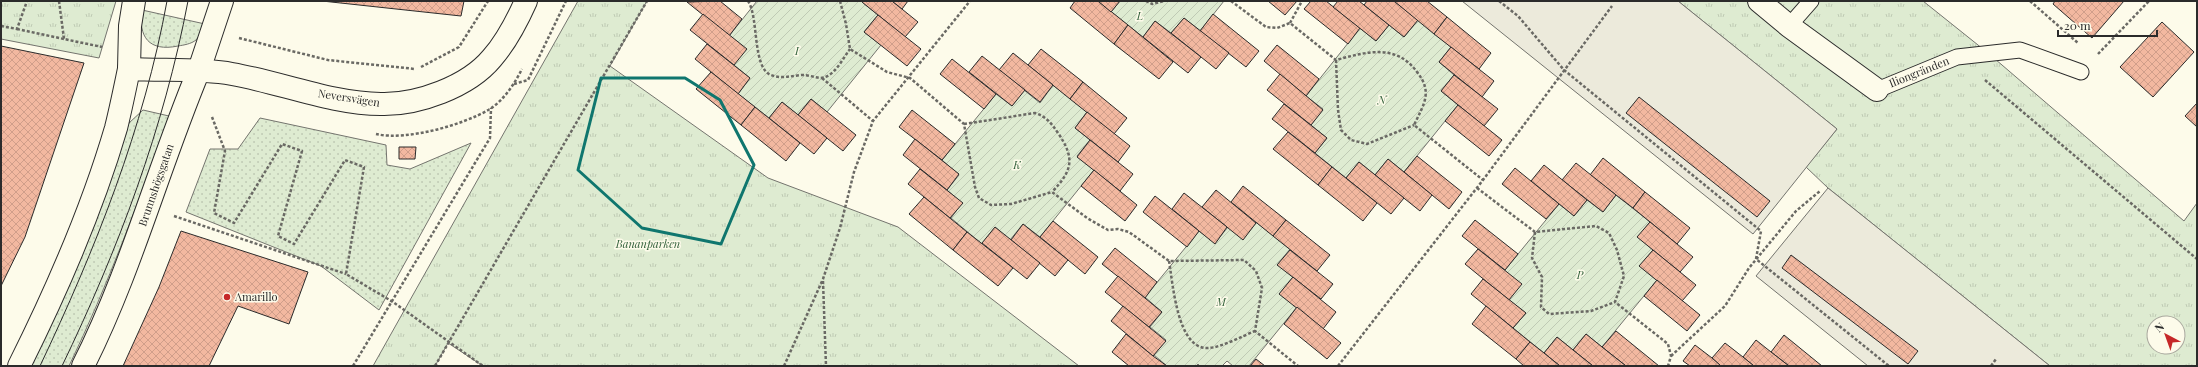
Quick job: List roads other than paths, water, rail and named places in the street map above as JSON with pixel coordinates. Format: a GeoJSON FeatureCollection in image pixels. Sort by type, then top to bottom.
{"type":"FeatureCollection","features":[{"type":"Feature","properties":{"kind":"street"},"geometry":{"type":"LineString","coordinates":[[19,366],[47,310],[82,222],[116,127],[129,69],[130,26],[134,1]]}},
{"type":"Feature","properties":{"kind":"street","name":"Brunnshögsgatan"},"geometry":{"type":"LineString","coordinates":[[83,366],[129,261],[176,125],[199,70],[222,1]]}},
{"type":"Feature","properties":{"kind":"street","name":"Neversvägen"},"geometry":{"type":"LineString","coordinates":[[129,69],[199,70],[232,74],[343,99],[379,104],[409,103],[461,83],[492,59],[514,27],[526,1]]}},
{"type":"Feature","properties":{"kind":"street","name":"Iliongränden"},"geometry":{"type":"LineString","coordinates":[[1759,1],[1789,26],[1877,90]]}},
{"type":"Feature","properties":{"kind":"lane"},"geometry":{"type":"LineString","coordinates":[[1789,26],[1811,1]]}},
{"type":"Feature","properties":{"kind":"lane","name":"Iliongränden"},"geometry":{"type":"LineString","coordinates":[[1877,90],[1957,57],[2020,50],[2081,72]]}},
{"type":"Feature","properties":{"kind":"tram line"},"geometry":{"type":"LineString","coordinates":[[40,366],[80,278],[116,188],[145,95],[167,1]]}},
{"type":"Feature","properties":{"kind":"tram line"},"geometry":{"type":"LineString","coordinates":[[62,366],[102,278],[137,188],[166,95],[188,1]]}},
{"type":"Feature","properties":{"kind":"place","name":"Amarillo"},"geometry":{"type":"Point","coordinates":[227,297]}},
{"type":"Feature","properties":{"kind":"park label","name":"L"},"geometry":{"type":"Point","coordinates":[1140,16]}},
{"type":"Feature","properties":{"kind":"park label","name":"I"},"geometry":{"type":"Point","coordinates":[797,51]}},
{"type":"Feature","properties":{"kind":"park label","name":"N"},"geometry":{"type":"Point","coordinates":[1382,100]}},
{"type":"Feature","properties":{"kind":"park label","name":"K"},"geometry":{"type":"Point","coordinates":[1017,165]}},
{"type":"Feature","properties":{"kind":"park label","name":"Bananparken"},"geometry":{"type":"Point","coordinates":[648,244]}},
{"type":"Feature","properties":{"kind":"park label","name":"P"},"geometry":{"type":"Point","coordinates":[1580,275]}},
{"type":"Feature","properties":{"kind":"park label","name":"M"},"geometry":{"type":"Point","coordinates":[1221,302]}}]}
